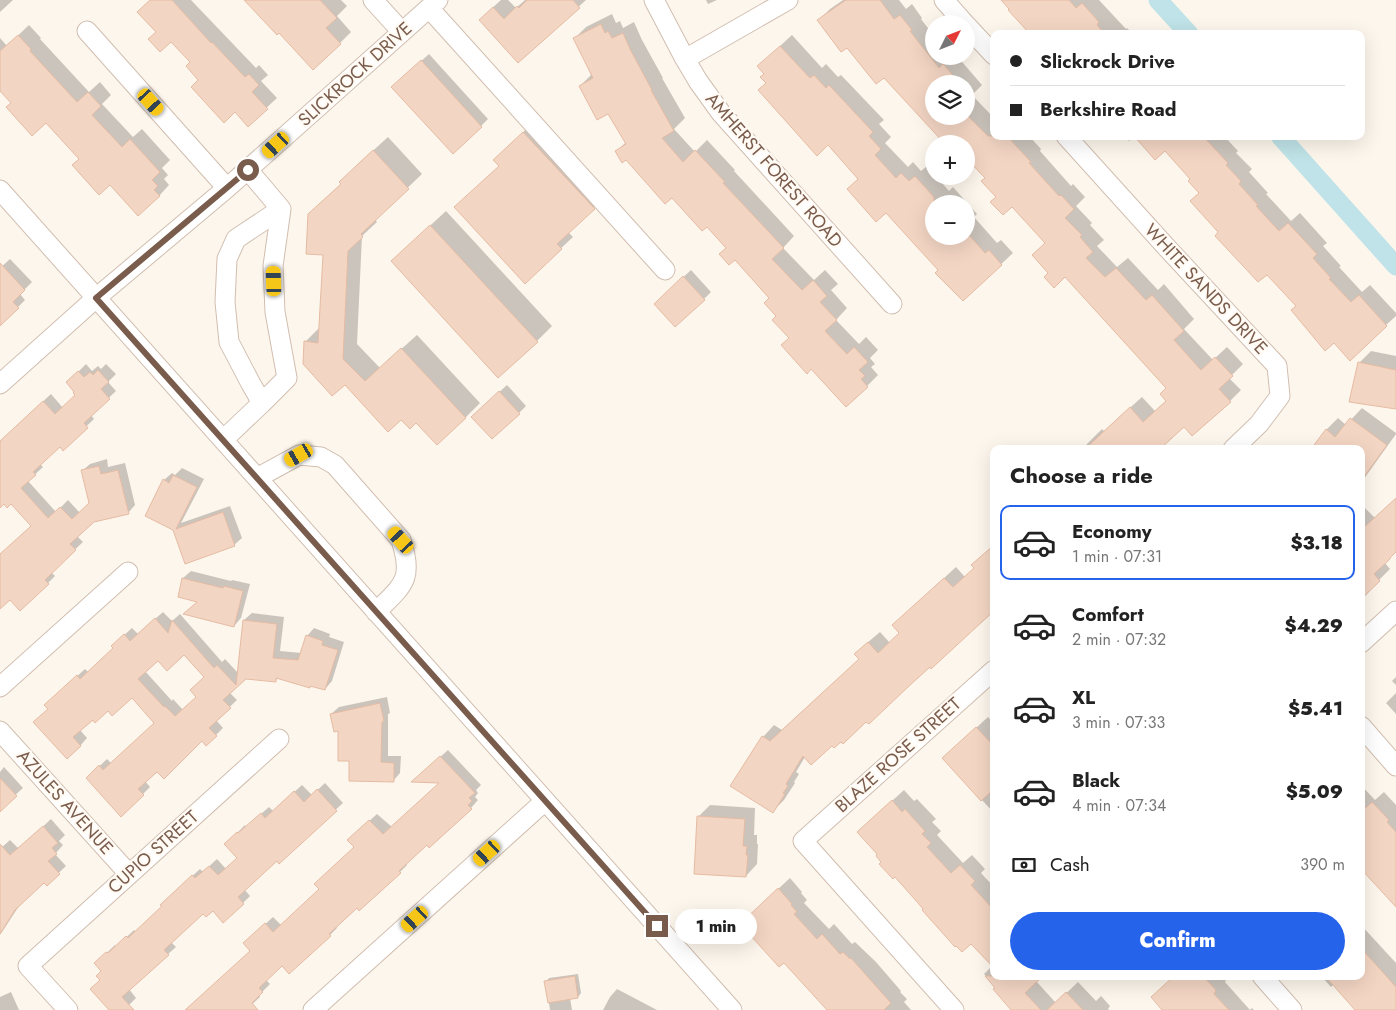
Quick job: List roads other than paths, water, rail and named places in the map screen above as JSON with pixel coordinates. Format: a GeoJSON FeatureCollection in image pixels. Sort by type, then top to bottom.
{"type":"FeatureCollection","features":[{"type":"Feature","properties":{"kind":"street"},"geometry":{"type":"LineString","coordinates":[[373,0],[402,32]]}},
{"type":"Feature","properties":{"kind":"street","name":"AMHERST FOREST ROAD"},"geometry":{"type":"LineString","coordinates":[[654,0],[698,82],[721,113],[892,304]]}},
{"type":"Feature","properties":{"kind":"street"},"geometry":{"type":"LineString","coordinates":[[685,59],[788,0]]}},
{"type":"Feature","properties":{"kind":"street"},"geometry":{"type":"LineString","coordinates":[[944,0],[958,15]]}},
{"type":"Feature","properties":{"kind":"street"},"geometry":{"type":"LineString","coordinates":[[433,4],[665,270]]}},
{"type":"Feature","properties":{"kind":"street","name":"SLICKROCK DRIVE"},"geometry":{"type":"LineString","coordinates":[[0,384],[96,298],[248,170],[433,4]]}},
{"type":"Feature","properties":{"kind":"street"},"geometry":{"type":"LineString","coordinates":[[87,31],[227,188]]}},
{"type":"Feature","properties":{"kind":"street"},"geometry":{"type":"LineString","coordinates":[[975,34],[990,51]]}},
{"type":"Feature","properties":{"kind":"street","name":"WHITE SANDS DRIVE"},"geometry":{"type":"LineString","coordinates":[[1070,140],[1168,250],[1278,366],[1280,396],[1259,424],[1236,445]]}},
{"type":"Feature","properties":{"kind":"street"},"geometry":{"type":"LineString","coordinates":[[223,440],[287,378],[275,312],[273,266],[281,209],[248,170]]}},
{"type":"Feature","properties":{"kind":"street"},"geometry":{"type":"LineString","coordinates":[[0,190],[732,1010]]}},
{"type":"Feature","properties":{"kind":"street"},"geometry":{"type":"LineString","coordinates":[[262,403],[250,384],[229,342],[225,302],[227,259],[236,239],[281,209]]}},
{"type":"Feature","properties":{"kind":"street"},"geometry":{"type":"LineString","coordinates":[[257,478],[299,455],[321,457],[335,465],[401,540],[406,555],[406,577],[402,586],[376,612]]}},
{"type":"Feature","properties":{"kind":"street"},"geometry":{"type":"LineString","coordinates":[[0,687],[128,572]]}},
{"type":"Feature","properties":{"kind":"street"},"geometry":{"type":"LineString","coordinates":[[1365,639],[1396,611]]}},
{"type":"Feature","properties":{"kind":"street","name":"BLAZE ROSE STREET"},"geometry":{"type":"LineString","coordinates":[[954,1010],[803,841],[990,676]]}},
{"type":"Feature","properties":{"kind":"street","name":"AZULES AVENUE"},"geometry":{"type":"LineString","coordinates":[[0,731],[129,874]]}},
{"type":"Feature","properties":{"kind":"street"},"geometry":{"type":"LineString","coordinates":[[1365,731],[1396,766]]}},
{"type":"Feature","properties":{"kind":"street","name":"CUPIO STREET"},"geometry":{"type":"LineString","coordinates":[[68,1010],[28,966],[279,739]]}},
{"type":"Feature","properties":{"kind":"street"},"geometry":{"type":"LineString","coordinates":[[313,1010],[545,801]]}},
{"type":"Feature","properties":{"kind":"street"},"geometry":{"type":"LineString","coordinates":[[1266,980],[1292,1010]]}},
{"type":"Feature","properties":{"kind":"waterway"},"geometry":{"type":"LineString","coordinates":[[1158,0],[1185,30]]}},
{"type":"Feature","properties":{"kind":"waterway"},"geometry":{"type":"LineString","coordinates":[[1284,140],[1396,266]]}}]}
